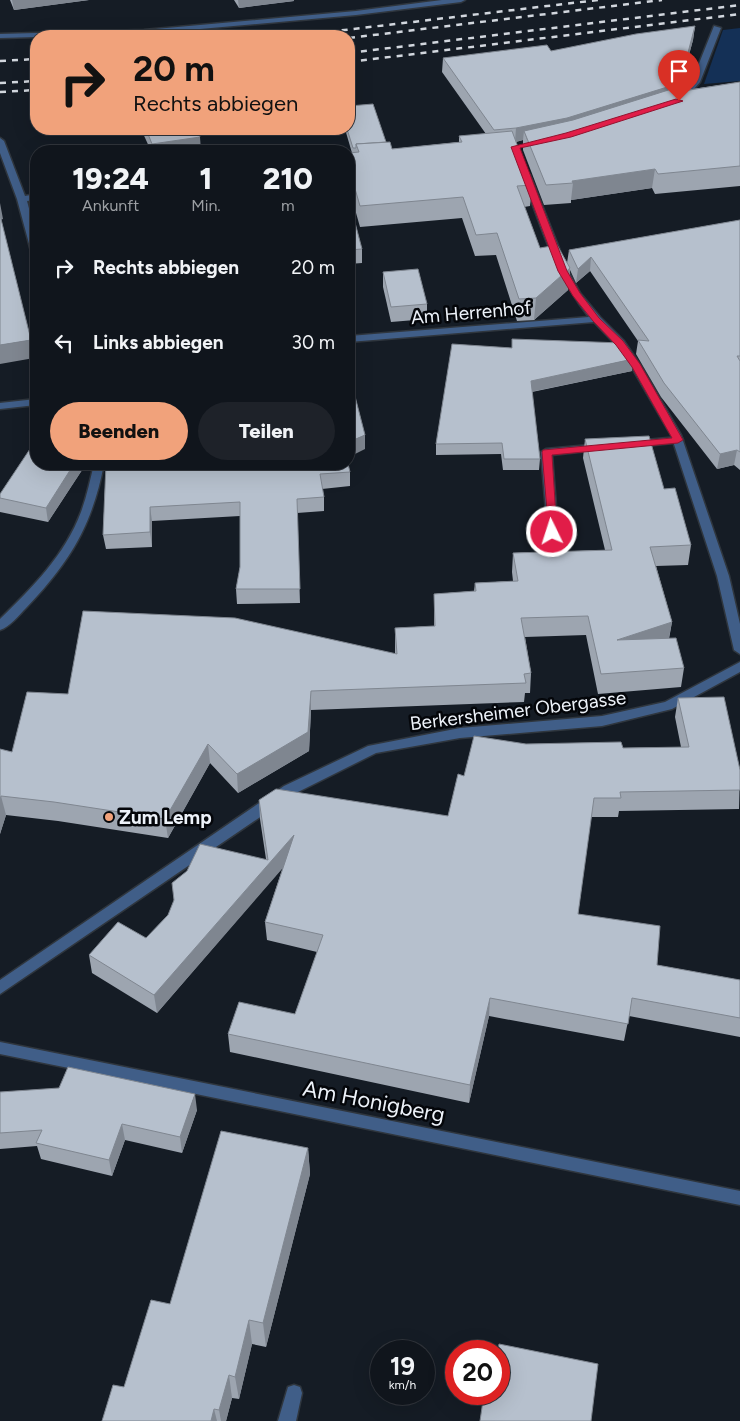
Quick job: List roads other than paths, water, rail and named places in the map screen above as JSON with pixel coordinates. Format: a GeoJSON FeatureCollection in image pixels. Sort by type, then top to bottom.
{"type":"FeatureCollection","features":[{"type":"Feature","properties":{"kind":"street"},"geometry":{"type":"LineString","coordinates":[[166,30],[356,13],[461,0]]}},
{"type":"Feature","properties":{"kind":"street"},"geometry":{"type":"LineString","coordinates":[[679,101],[696,82],[717,28]]}},
{"type":"Feature","properties":{"kind":"street"},"geometry":{"type":"LineString","coordinates":[[0,36],[30,35]]}},
{"type":"Feature","properties":{"kind":"street"},"geometry":{"type":"LineString","coordinates":[[670,104],[696,99]]}},
{"type":"Feature","properties":{"kind":"street"},"geometry":{"type":"LineString","coordinates":[[0,141],[22,199],[30,229]]}},
{"type":"Feature","properties":{"kind":"street"},"geometry":{"type":"LineString","coordinates":[[522,164],[563,271],[576,294],[596,320],[620,343],[636,366],[678,440],[723,576],[740,650]]}},
{"type":"Feature","properties":{"kind":"street"},"geometry":{"type":"LineString","coordinates":[[22,199],[30,198]]}},
{"type":"Feature","properties":{"kind":"street","name":"Am Herrenhof"},"geometry":{"type":"LineString","coordinates":[[355,339],[596,320]]}},
{"type":"Feature","properties":{"kind":"street"},"geometry":{"type":"LineString","coordinates":[[0,406],[30,403]]}},
{"type":"Feature","properties":{"kind":"street"},"geometry":{"type":"LineString","coordinates":[[552,532],[546,452],[678,440]]}},
{"type":"Feature","properties":{"kind":"street"},"geometry":{"type":"LineString","coordinates":[[0,626],[41,585],[64,558],[84,520],[95,490],[98,470]]}},
{"type":"Feature","properties":{"kind":"street","name":"Berkersheimer Obergasse"},"geometry":{"type":"LineString","coordinates":[[0,988],[289,790],[373,749],[460,733],[602,721],[668,706],[740,666]]}},
{"type":"Feature","properties":{"kind":"street","name":"Am Honigberg"},"geometry":{"type":"LineString","coordinates":[[0,1048],[740,1198]]}},
{"type":"Feature","properties":{"kind":"street"},"geometry":{"type":"LineString","coordinates":[[287,1421],[294,1393]]}},
{"type":"Feature","properties":{"kind":"railway"},"geometry":{"type":"LineString","coordinates":[[345,30],[598,0]]}},
{"type":"Feature","properties":{"kind":"railway"},"geometry":{"type":"LineString","coordinates":[[355,37],[662,0]]}},
{"type":"Feature","properties":{"kind":"railway"},"geometry":{"type":"LineString","coordinates":[[355,52],[740,5]]}},
{"type":"Feature","properties":{"kind":"railway"},"geometry":{"type":"LineString","coordinates":[[355,61],[740,14]]}},
{"type":"Feature","properties":{"kind":"railway"},"geometry":{"type":"LineString","coordinates":[[0,61],[30,59]]}},
{"type":"Feature","properties":{"kind":"railway"},"geometry":{"type":"LineString","coordinates":[[0,83],[30,81]]}},
{"type":"Feature","properties":{"kind":"railway"},"geometry":{"type":"LineString","coordinates":[[0,92],[30,90]]}},
{"type":"Feature","properties":{"kind":"place","name":"Zum Lemp"},"geometry":{"type":"Point","coordinates":[109,817]}}]}
